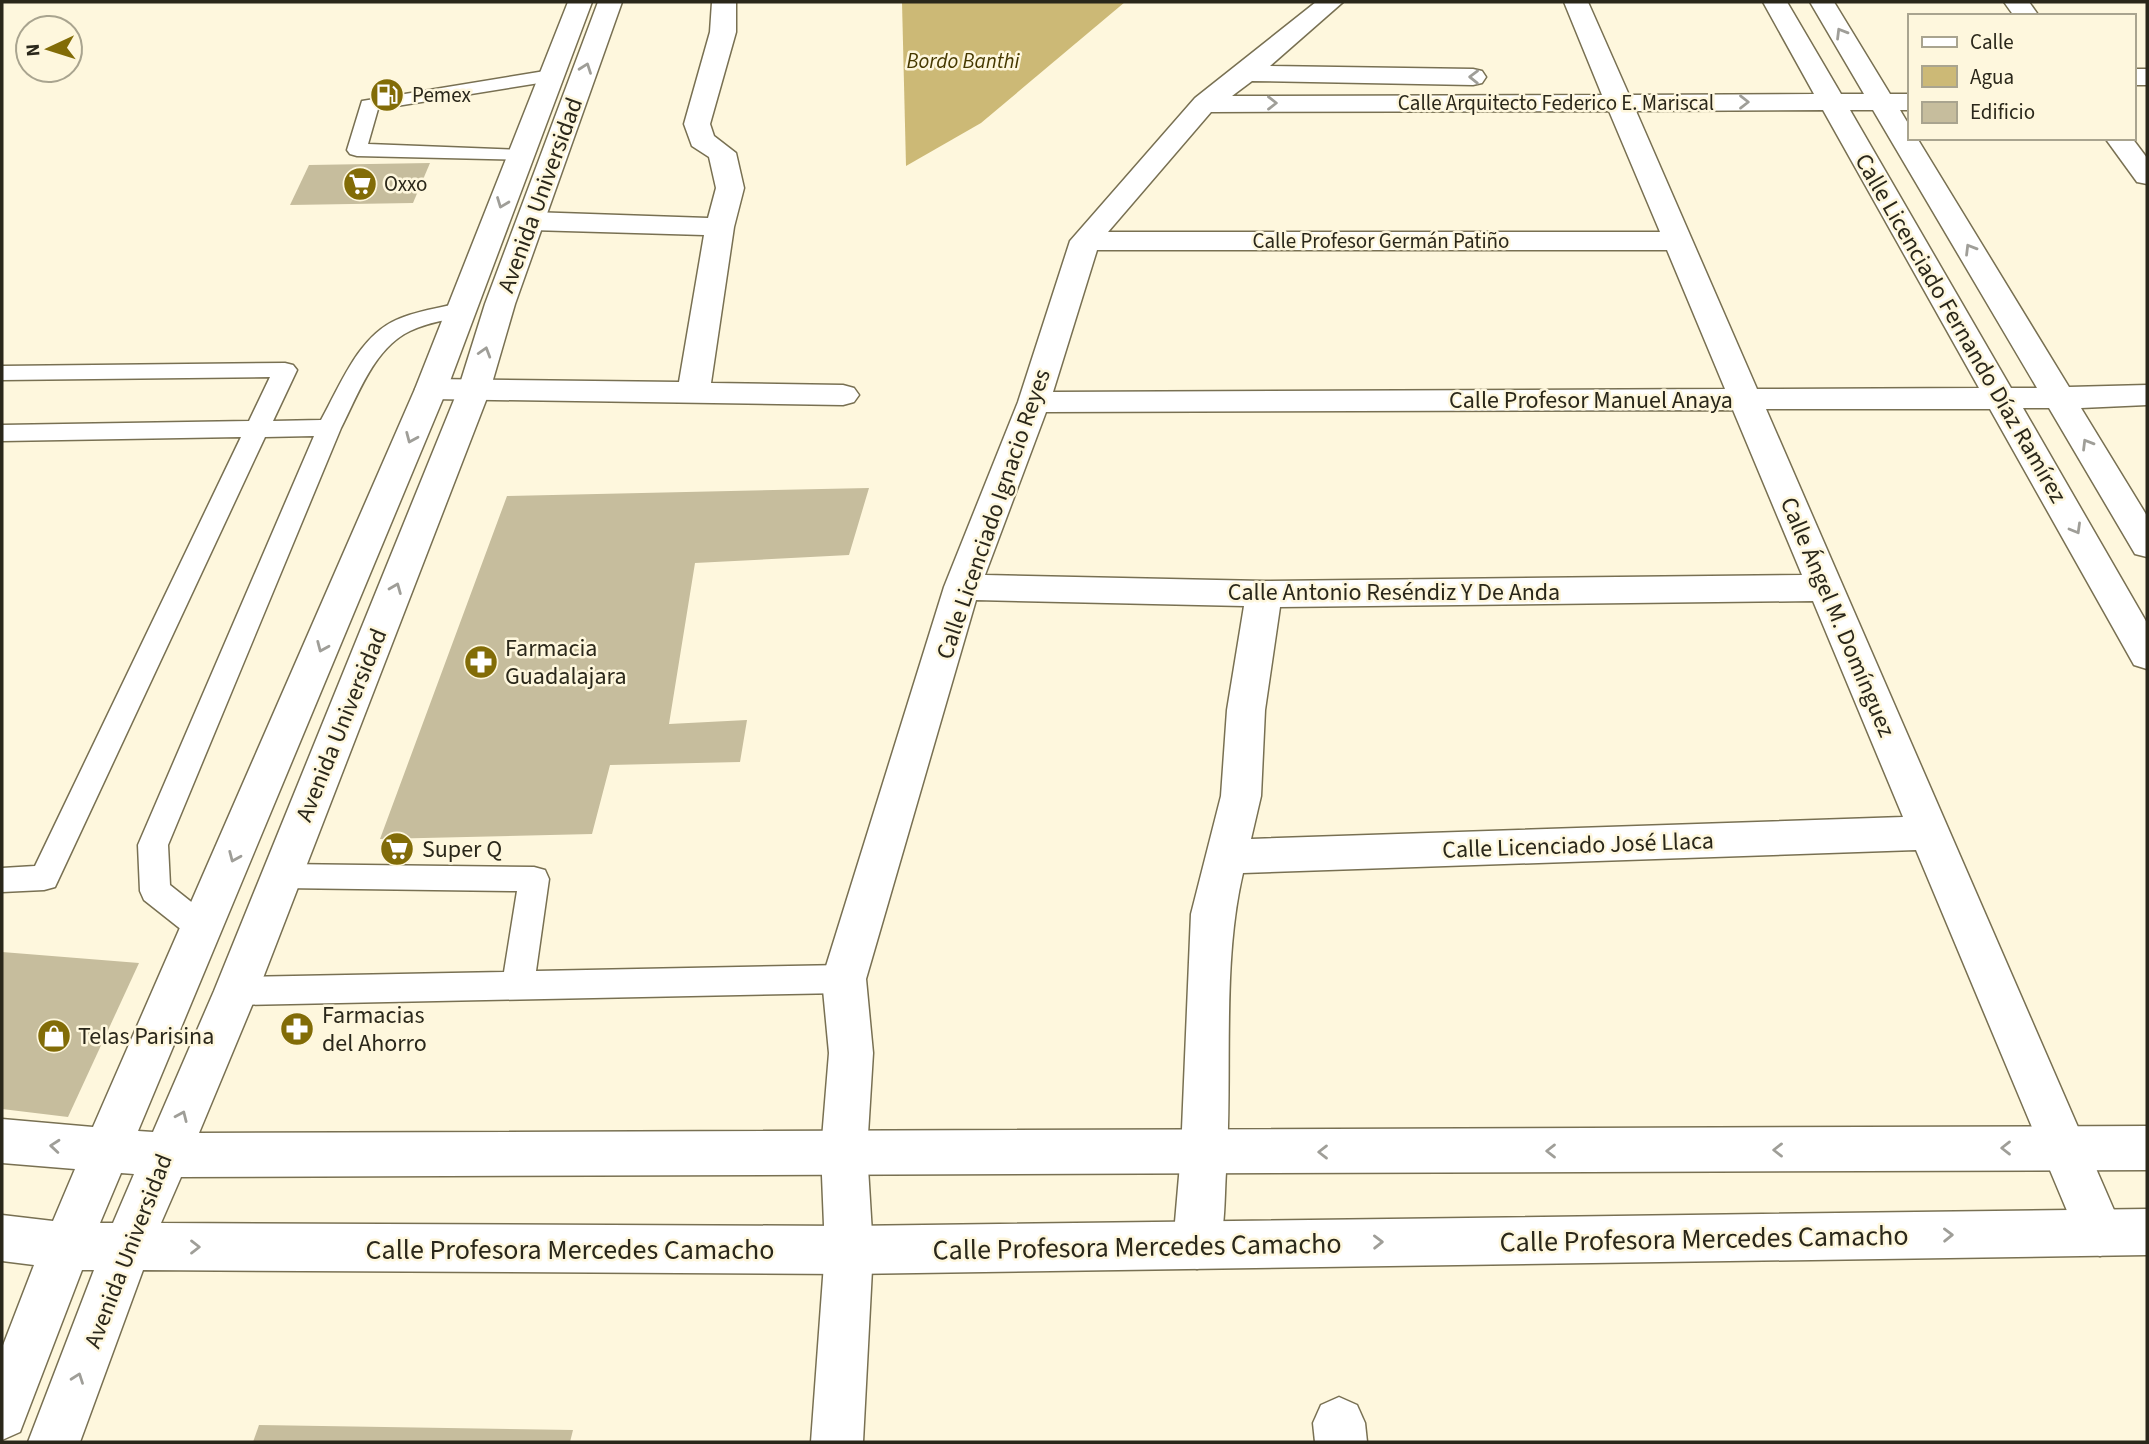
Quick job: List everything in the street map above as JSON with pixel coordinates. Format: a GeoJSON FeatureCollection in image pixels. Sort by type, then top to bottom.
{"type":"FeatureCollection","features":[{"type":"Feature","properties":{"kind":"street","name":"Avenida Universidad"},"geometry":{"type":"LineString","coordinates":[[2,1414],[66,1246],[432,390],[460,310],[580,2]]}},
{"type":"Feature","properties":{"kind":"street","name":"Avenida Universidad"},"geometry":{"type":"LineString","coordinates":[[54,1442],[127,1247],[236,991],[474,390],[500,304],[610,2]]}},
{"type":"Feature","properties":{"kind":"street"},"geometry":{"type":"LineString","coordinates":[[693,394],[720,227],[730,188],[722,153],[702,140],[697,124],[723,32],[724,2]]}},
{"type":"Feature","properties":{"kind":"street","name":"Calle Licenciado Ignacio Reyes"},"geometry":{"type":"LineString","coordinates":[[836,1442],[849,1250],[844,1151],[851,1053],[844,979],[962,587],[1034,402],[1085,241],[1204,104],[1246,73],[1331,2]]}},
{"type":"Feature","properties":{"kind":"street","name":"Calle Ángel M. Domínguez"},"geometry":{"type":"LineString","coordinates":[[1576,2],[2100,1233]]}},
{"type":"Feature","properties":{"kind":"street","name":"Calle Licenciado Fernando Díaz Ramírez"},"geometry":{"type":"LineString","coordinates":[[1774,2],[2147,655]]}},
{"type":"Feature","properties":{"kind":"street","name":"Calle Licenciado Fernando Díaz Ramírez"},"geometry":{"type":"LineString","coordinates":[[1822,2],[1887,94],[1908,131]]}},
{"type":"Feature","properties":{"kind":"street","name":"Calle Arquitecto Federico E. Mariscal"},"geometry":{"type":"LineString","coordinates":[[1246,73],[1497,78]]}},
{"type":"Feature","properties":{"kind":"street","name":"Calle Arquitecto Federico E. Mariscal"},"geometry":{"type":"LineString","coordinates":[[1539,78],[1614,91]]}},
{"type":"Feature","properties":{"kind":"street","name":"Calle Arquitecto Federico E. Mariscal"},"geometry":{"type":"LineString","coordinates":[[1204,104],[1614,91],[1826,91],[1887,94],[1908,80]]}},
{"type":"Feature","properties":{"kind":"street","name":"Calle Licenciado Fernando Díaz Ramírez"},"geometry":{"type":"LineString","coordinates":[[1913,140],[2059,398],[2147,545]]}},
{"type":"Feature","properties":{"kind":"street"},"geometry":{"type":"LineString","coordinates":[[2120,140],[2147,176]]}},
{"type":"Feature","properties":{"kind":"street"},"geometry":{"type":"LineString","coordinates":[[531,221],[720,227]]}},
{"type":"Feature","properties":{"kind":"street","name":"Calle Profesor Germán Patiño"},"geometry":{"type":"LineString","coordinates":[[1085,241],[1678,241]]}},
{"type":"Feature","properties":{"kind":"street"},"geometry":{"type":"LineString","coordinates":[[432,390],[843,395]]}},
{"type":"Feature","properties":{"kind":"street","name":"Calle Profesor Manuel Anaya"},"geometry":{"type":"LineString","coordinates":[[1034,402],[2059,398],[2147,395]]}},
{"type":"Feature","properties":{"kind":"street","name":"Calle Antonio Reséndiz Y De Anda"},"geometry":{"type":"LineString","coordinates":[[962,587],[1264,594],[1825,588]]}},
{"type":"Feature","properties":{"kind":"street"},"geometry":{"type":"LineString","coordinates":[[1197,1245],[1204,1153],[1212,915],[1241,796],[1246,710],[1264,594]]}},
{"type":"Feature","properties":{"kind":"street","name":"Calle Licenciado José Llaca"},"geometry":{"type":"LineString","coordinates":[[1227,857],[1929,833]]}},
{"type":"Feature","properties":{"kind":"street"},"geometry":{"type":"LineString","coordinates":[[2,1141],[164,1156],[844,1151],[1204,1153],[2147,1148]]}},
{"type":"Feature","properties":{"kind":"street","name":"Calle Profesora Mercedes Camacho"},"geometry":{"type":"LineString","coordinates":[[2,1238],[66,1246],[127,1247],[849,1250],[2147,1232]]}},
{"type":"Feature","properties":{"kind":"lane"},"geometry":{"type":"LineString","coordinates":[[521,156],[357,150],[369,105],[551,76]]}},
{"type":"Feature","properties":{"kind":"lane"},"geometry":{"type":"LineString","coordinates":[[203,929],[155,891],[153,845],[329,428],[362,369],[386,335],[412,322],[460,310]]}},
{"type":"Feature","properties":{"kind":"lane"},"geometry":{"type":"LineString","coordinates":[[2,373],[285,370],[44,878],[2,880]]}},
{"type":"Feature","properties":{"kind":"lane"},"geometry":{"type":"LineString","coordinates":[[2,433],[329,428]]}},
{"type":"Feature","properties":{"kind":"lane"},"geometry":{"type":"LineString","coordinates":[[282,876],[534,879],[518,986]]}},
{"type":"Feature","properties":{"kind":"lane"},"geometry":{"type":"LineString","coordinates":[[236,991],[844,979]]}},
{"type":"Feature","properties":{"kind":"water","name":"Bordo Banthi"},"geometry":{"type":"Polygon","coordinates":[[[902,2],[1125,2],[981,123],[906,166],[902,2]]]}},
{"type":"Feature","properties":{"kind":"building","name":"Oxxo"},"geometry":{"type":"Polygon","coordinates":[[[430,163],[413,203],[290,205],[309,165],[430,163]]]}},
{"type":"Feature","properties":{"kind":"building"},"geometry":{"type":"Polygon","coordinates":[[[869,488],[849,555],[695,563],[669,724],[747,720],[740,762],[610,765],[592,834],[380,839],[507,496],[869,488]]]}},
{"type":"Feature","properties":{"kind":"building","name":"Telas Parisina"},"geometry":{"type":"Polygon","coordinates":[[[2,952],[139,963],[68,1117],[2,1109],[2,952]]]}},
{"type":"Feature","properties":{"kind":"building"},"geometry":{"type":"Polygon","coordinates":[[[259,1425],[573,1430],[570,1442],[253,1442],[259,1425]]]}},
{"type":"Feature","properties":{"kind":"place","name":"Pemex"},"geometry":{"type":"Point","coordinates":[387,95]}},
{"type":"Feature","properties":{"kind":"place","name":"Oxxo"},"geometry":{"type":"Point","coordinates":[360,184]}},
{"type":"Feature","properties":{"kind":"place","name":"Farmacia Guadalajara"},"geometry":{"type":"Point","coordinates":[481,662]}},
{"type":"Feature","properties":{"kind":"place","name":"Super Q"},"geometry":{"type":"Point","coordinates":[397,849]}},
{"type":"Feature","properties":{"kind":"place","name":"Farmacias del Ahorro"},"geometry":{"type":"Point","coordinates":[297,1029]}},
{"type":"Feature","properties":{"kind":"place","name":"Telas Parisina"},"geometry":{"type":"Point","coordinates":[54,1036]}}]}
